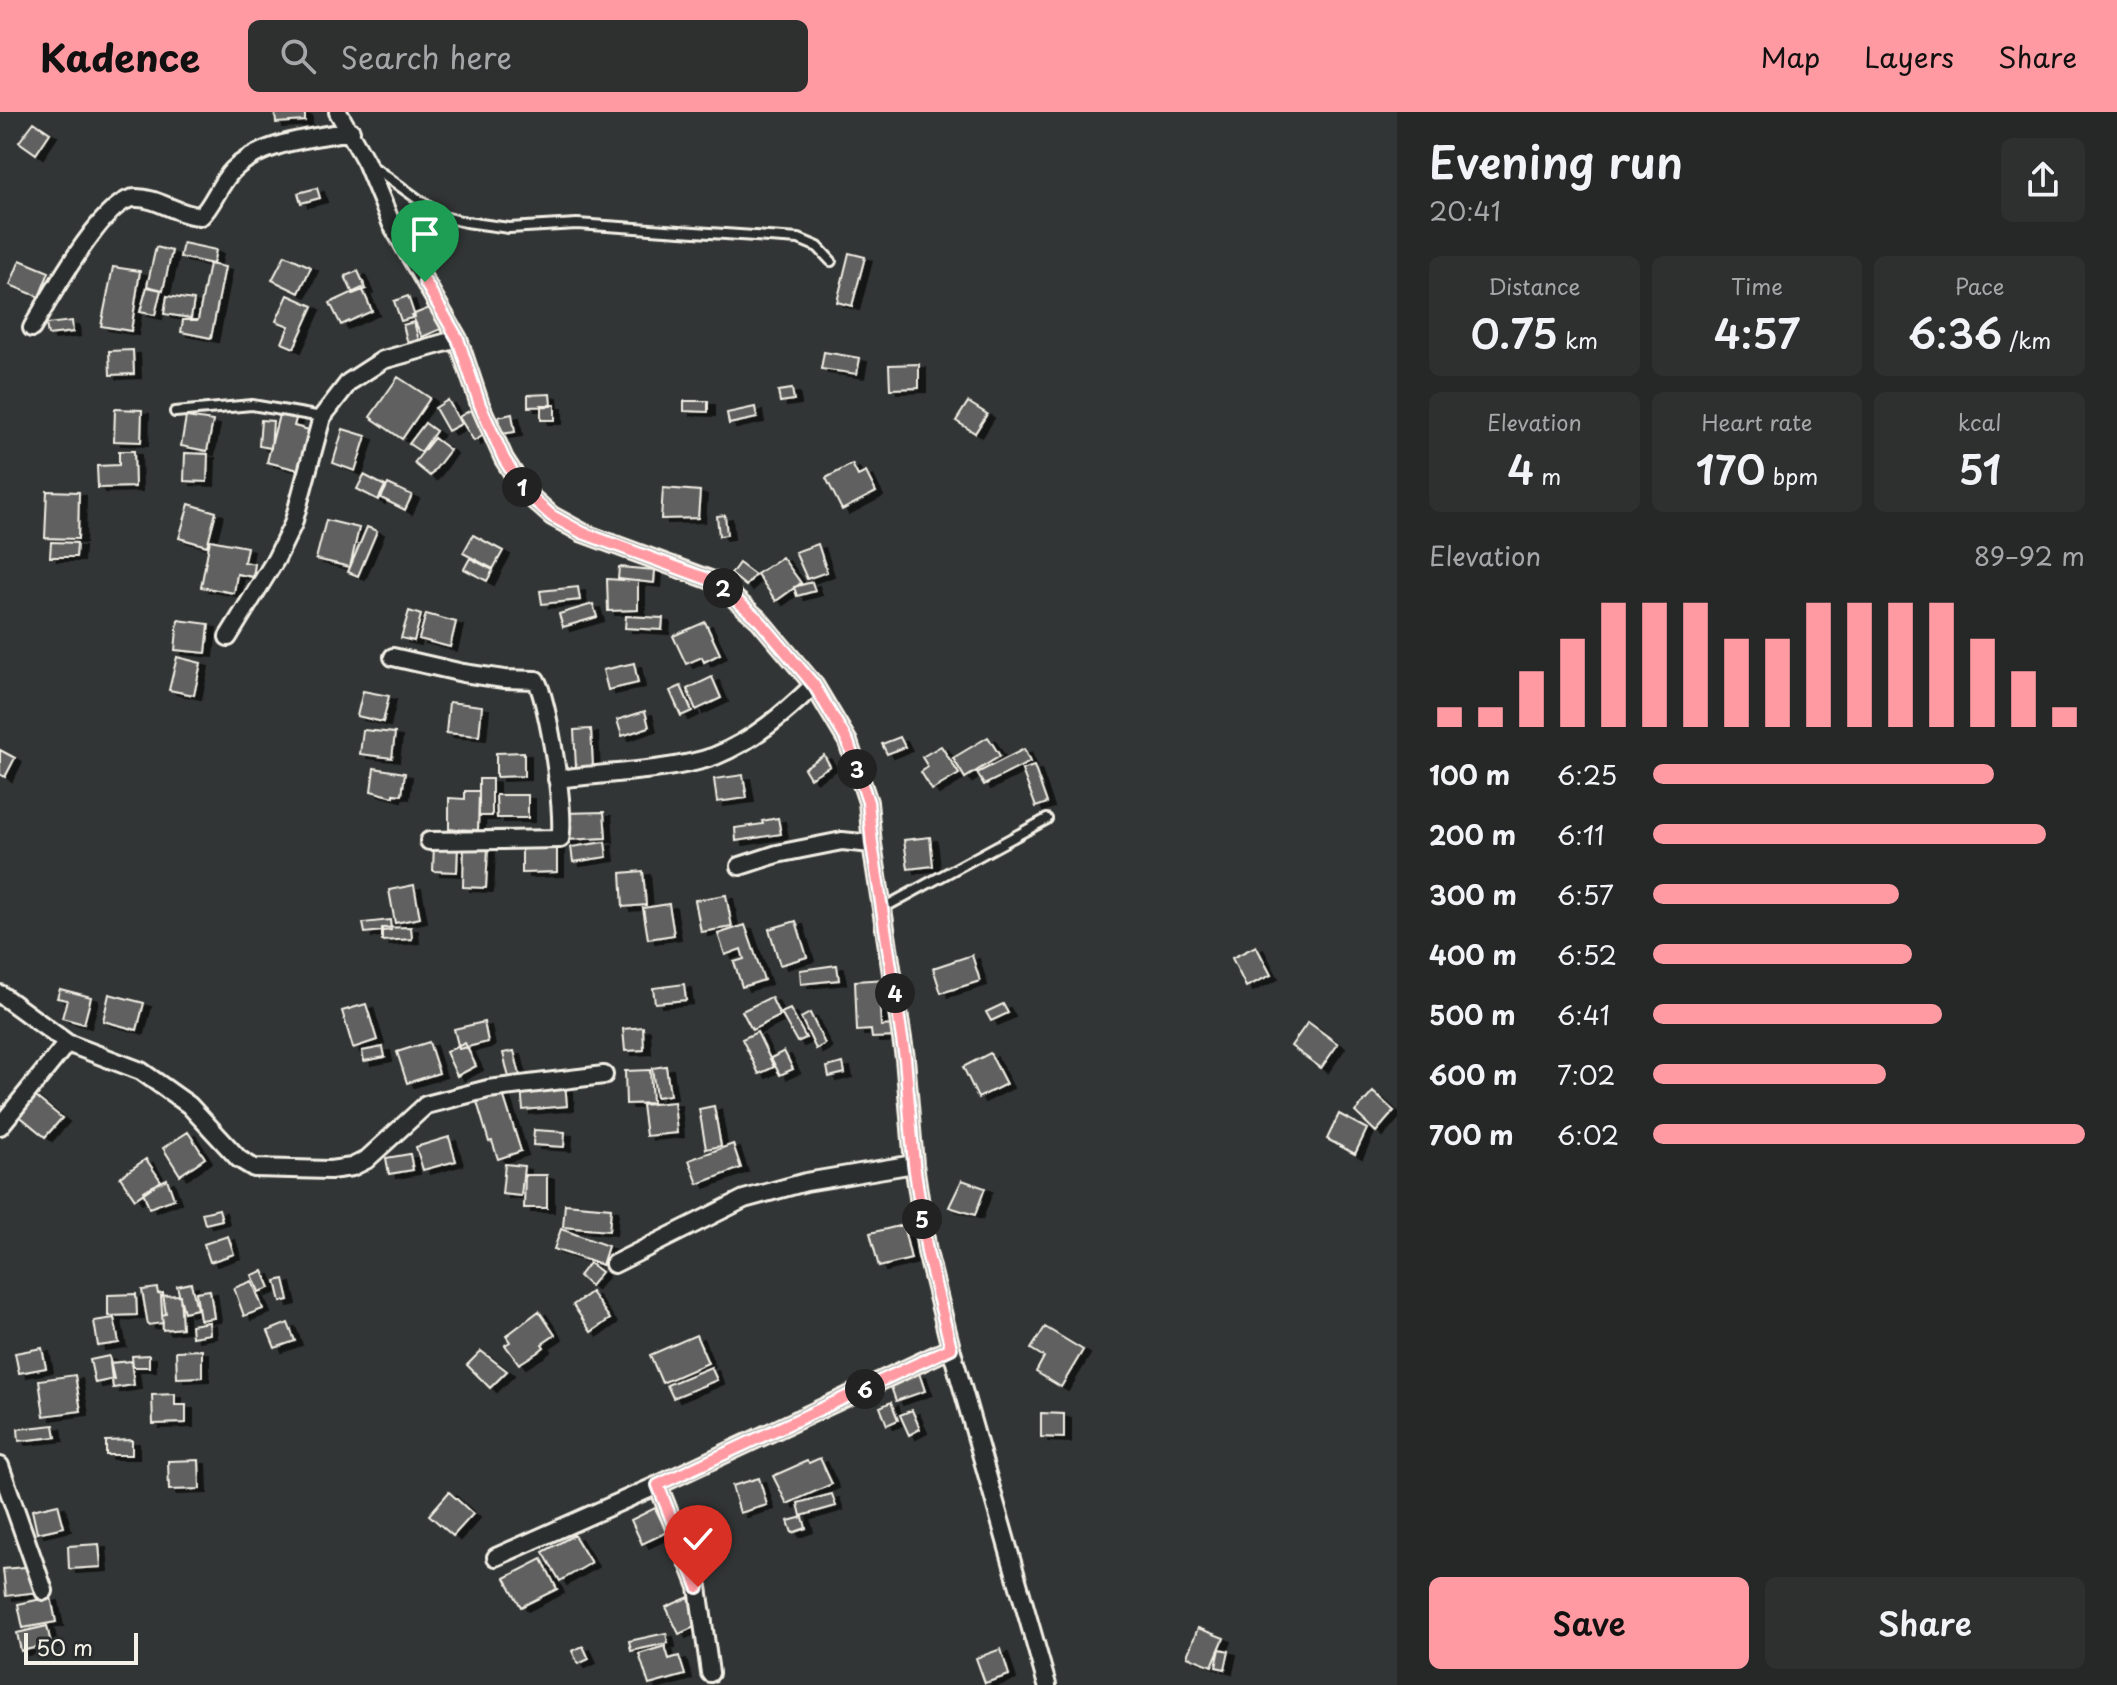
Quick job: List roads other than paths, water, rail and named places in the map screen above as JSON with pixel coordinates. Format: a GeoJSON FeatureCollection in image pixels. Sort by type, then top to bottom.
{"type":"FeatureCollection","features":[{"type":"Feature","properties":{"kind":"street"},"geometry":{"type":"LineString","coordinates":[[338,112],[366,162],[392,225],[458,339],[504,459],[526,493],[552,516],[583,533],[716,582],[759,620],[814,685],[848,742],[868,802],[905,1058],[914,1164],[927,1252],[951,1348],[1047,1685]]}},
{"type":"Feature","properties":{"kind":"street"},"geometry":{"type":"LineString","coordinates":[[32,328],[69,265],[100,222],[123,201],[133,197],[192,216],[201,216],[234,169],[253,155],[295,142],[351,131]]}},
{"type":"Feature","properties":{"kind":"street"},"geometry":{"type":"LineString","coordinates":[[228,637],[276,559],[293,524],[322,417],[349,382],[383,360],[458,339]]}},
{"type":"Feature","properties":{"kind":"street"},"geometry":{"type":"LineString","coordinates":[[393,657],[463,673],[536,680],[539,684],[557,779],[560,839],[429,841]]}},
{"type":"Feature","properties":{"kind":"street"},"geometry":{"type":"LineString","coordinates":[[557,779],[680,764],[712,757],[736,746],[783,715],[814,685]]}},
{"type":"Feature","properties":{"kind":"street"},"geometry":{"type":"LineString","coordinates":[[740,866],[777,854],[842,841],[872,844]]}},
{"type":"Feature","properties":{"kind":"street"},"geometry":{"type":"LineString","coordinates":[[0,994],[67,1043],[141,1071],[189,1105],[239,1159],[254,1168],[330,1170],[352,1167],[366,1160],[426,1105],[488,1089],[604,1075]]}},
{"type":"Feature","properties":{"kind":"street"},"geometry":{"type":"LineString","coordinates":[[0,1126],[67,1043]]}},
{"type":"Feature","properties":{"kind":"street"},"geometry":{"type":"LineString","coordinates":[[614,1264],[744,1199],[806,1182],[914,1164]]}},
{"type":"Feature","properties":{"kind":"street"},"geometry":{"type":"LineString","coordinates":[[496,1557],[951,1348]]}},
{"type":"Feature","properties":{"kind":"street"},"geometry":{"type":"LineString","coordinates":[[0,1466],[44,1591]]}},
{"type":"Feature","properties":{"kind":"street"},"geometry":{"type":"LineString","coordinates":[[658,1485],[698,1587],[710,1673]]}},
{"type":"Feature","properties":{"kind":"lane"},"geometry":{"type":"LineString","coordinates":[[366,162],[443,217],[466,222],[509,228],[577,224],[799,239],[818,247],[831,261]]}},
{"type":"Feature","properties":{"kind":"lane"},"geometry":{"type":"LineString","coordinates":[[175,412],[252,405],[322,417]]}},
{"type":"Feature","properties":{"kind":"lane"},"geometry":{"type":"LineString","coordinates":[[882,908],[1047,819]]}}]}
